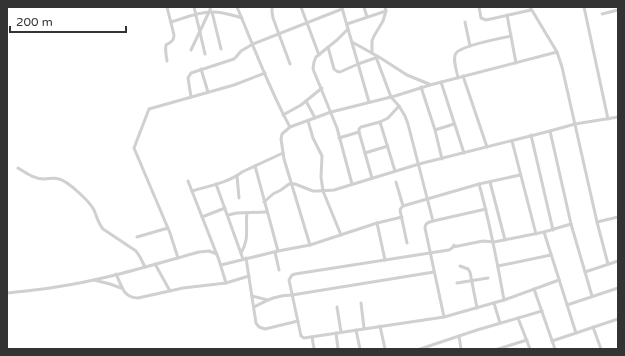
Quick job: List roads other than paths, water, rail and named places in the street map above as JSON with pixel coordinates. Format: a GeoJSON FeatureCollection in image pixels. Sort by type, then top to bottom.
{"type":"FeatureCollection","features":[{"type":"Feature","properties":{"kind":"street"},"geometry":{"type":"LineString","coordinates":[[167,7],[174,39],[166,45],[165,50],[168,61]]}},
{"type":"Feature","properties":{"kind":"street"},"geometry":{"type":"LineString","coordinates":[[194,7],[205,54]]}},
{"type":"Feature","properties":{"kind":"street"},"geometry":{"type":"LineString","coordinates":[[191,50],[210,12],[211,7]]}},
{"type":"Feature","properties":{"kind":"street"},"geometry":{"type":"LineString","coordinates":[[237,7],[273,94],[290,127]]}},
{"type":"Feature","properties":{"kind":"street"},"geometry":{"type":"LineString","coordinates":[[272,7],[273,18],[290,64]]}},
{"type":"Feature","properties":{"kind":"street"},"geometry":{"type":"LineString","coordinates":[[301,7],[319,55]]}},
{"type":"Feature","properties":{"kind":"street"},"geometry":{"type":"LineString","coordinates":[[364,7],[367,17]]}},
{"type":"Feature","properties":{"kind":"street"},"geometry":{"type":"LineString","coordinates":[[479,7],[481,18],[486,20],[530,8],[557,52],[564,74],[596,222],[608,264]]}},
{"type":"Feature","properties":{"kind":"street"},"geometry":{"type":"LineString","coordinates":[[584,7],[608,119]]}},
{"type":"Feature","properties":{"kind":"street"},"geometry":{"type":"LineString","coordinates":[[191,98],[188,78],[194,71],[234,59],[241,51],[253,44],[342,8],[369,102]]}},
{"type":"Feature","properties":{"kind":"street"},"geometry":{"type":"LineString","coordinates":[[346,24],[385,9]]}},
{"type":"Feature","properties":{"kind":"street"},"geometry":{"type":"LineString","coordinates":[[372,53],[372,41],[383,22],[385,9]]}},
{"type":"Feature","properties":{"kind":"street"},"geometry":{"type":"LineString","coordinates":[[602,14],[618,10]]}},
{"type":"Feature","properties":{"kind":"street"},"geometry":{"type":"LineString","coordinates":[[171,22],[210,12],[242,18]]}},
{"type":"Feature","properties":{"kind":"street"},"geometry":{"type":"LineString","coordinates":[[210,12],[221,49]]}},
{"type":"Feature","properties":{"kind":"street"},"geometry":{"type":"LineString","coordinates":[[507,15],[516,63]]}},
{"type":"Feature","properties":{"kind":"street"},"geometry":{"type":"LineString","coordinates":[[465,22],[470,46]]}},
{"type":"Feature","properties":{"kind":"street"},"geometry":{"type":"LineString","coordinates":[[348,29],[316,57],[313,68],[340,138],[352,184]]}},
{"type":"Feature","properties":{"kind":"street"},"geometry":{"type":"LineString","coordinates":[[458,78],[455,59],[456,53],[459,50],[511,36]]}},
{"type":"Feature","properties":{"kind":"street"},"geometry":{"type":"LineString","coordinates":[[352,42],[407,75],[430,85]]}},
{"type":"Feature","properties":{"kind":"street"},"geometry":{"type":"LineString","coordinates":[[328,47],[335,71],[340,72],[378,57]]}},
{"type":"Feature","properties":{"kind":"street"},"geometry":{"type":"LineString","coordinates":[[310,245],[283,153],[281,139],[282,134],[290,127],[331,112],[557,52]]}},
{"type":"Feature","properties":{"kind":"street"},"geometry":{"type":"LineString","coordinates":[[378,57],[391,97],[399,106],[408,124],[433,221]]}},
{"type":"Feature","properties":{"kind":"street"},"geometry":{"type":"LineString","coordinates":[[201,69],[208,92]]}},
{"type":"Feature","properties":{"kind":"street"},"geometry":{"type":"LineString","coordinates":[[178,258],[168,228],[134,148],[149,109],[234,85],[265,73]]}},
{"type":"Feature","properties":{"kind":"street"},"geometry":{"type":"LineString","coordinates":[[464,76],[487,147]]}},
{"type":"Feature","properties":{"kind":"street"},"geometry":{"type":"LineString","coordinates":[[441,82],[464,153]]}},
{"type":"Feature","properties":{"kind":"street"},"geometry":{"type":"LineString","coordinates":[[421,87],[442,159]]}},
{"type":"Feature","properties":{"kind":"street"},"geometry":{"type":"LineString","coordinates":[[283,115],[301,105],[322,88]]}},
{"type":"Feature","properties":{"kind":"street"},"geometry":{"type":"LineString","coordinates":[[306,100],[315,118]]}},
{"type":"Feature","properties":{"kind":"street"},"geometry":{"type":"LineString","coordinates":[[372,178],[359,129],[388,118],[399,106]]}},
{"type":"Feature","properties":{"kind":"street"},"geometry":{"type":"LineString","coordinates":[[264,202],[272,194],[291,183],[313,191],[334,190],[419,164],[575,124],[618,117]]}},
{"type":"Feature","properties":{"kind":"street"},"geometry":{"type":"LineString","coordinates":[[308,121],[313,138],[322,156],[321,177],[323,191],[340,235]]}},
{"type":"Feature","properties":{"kind":"street"},"geometry":{"type":"LineString","coordinates":[[380,122],[395,171]]}},
{"type":"Feature","properties":{"kind":"street"},"geometry":{"type":"LineString","coordinates":[[434,130],[454,124]]}},
{"type":"Feature","properties":{"kind":"street"},"geometry":{"type":"LineString","coordinates":[[550,131],[571,224],[592,296]]}},
{"type":"Feature","properties":{"kind":"street"},"geometry":{"type":"LineString","coordinates":[[340,138],[359,132]]}},
{"type":"Feature","properties":{"kind":"street"},"geometry":{"type":"LineString","coordinates":[[531,136],[554,230]]}},
{"type":"Feature","properties":{"kind":"street"},"geometry":{"type":"LineString","coordinates":[[512,141],[536,234]]}},
{"type":"Feature","properties":{"kind":"street"},"geometry":{"type":"LineString","coordinates":[[365,153],[388,146]]}},
{"type":"Feature","properties":{"kind":"street"},"geometry":{"type":"LineString","coordinates":[[192,191],[237,176],[254,166],[283,153]]}},
{"type":"Feature","properties":{"kind":"street"},"geometry":{"type":"LineString","coordinates":[[254,166],[276,251],[279,270]]}},
{"type":"Feature","properties":{"kind":"street"},"geometry":{"type":"LineString","coordinates":[[18,168],[37,178],[59,179],[73,188],[90,204],[103,229],[134,249],[140,256],[145,267]]}},
{"type":"Feature","properties":{"kind":"street"},"geometry":{"type":"LineString","coordinates":[[408,243],[400,210],[403,206],[520,174]]}},
{"type":"Feature","properties":{"kind":"street"},"geometry":{"type":"LineString","coordinates":[[237,176],[239,198]]}},
{"type":"Feature","properties":{"kind":"street"},"geometry":{"type":"LineString","coordinates":[[188,181],[217,254],[226,283]]}},
{"type":"Feature","properties":{"kind":"street"},"geometry":{"type":"LineString","coordinates":[[396,182],[403,206]]}},
{"type":"Feature","properties":{"kind":"street"},"geometry":{"type":"LineString","coordinates":[[490,182],[504,240]]}},
{"type":"Feature","properties":{"kind":"street"},"geometry":{"type":"LineString","coordinates":[[216,184],[240,253],[245,259],[256,323],[259,328],[262,329],[298,321]]}},
{"type":"Feature","properties":{"kind":"street"},"geometry":{"type":"LineString","coordinates":[[479,184],[494,242],[504,300]]}},
{"type":"Feature","properties":{"kind":"street"},"geometry":{"type":"LineString","coordinates":[[202,217],[225,208]]}},
{"type":"Feature","properties":{"kind":"street"},"geometry":{"type":"LineString","coordinates":[[444,317],[425,228],[427,223],[433,221],[486,209]]}},
{"type":"Feature","properties":{"kind":"street"},"geometry":{"type":"LineString","coordinates":[[228,215],[247,212],[266,212]]}},
{"type":"Feature","properties":{"kind":"street"},"geometry":{"type":"LineString","coordinates":[[240,253],[245,247],[246,242],[247,212]]}},
{"type":"Feature","properties":{"kind":"street"},"geometry":{"type":"LineString","coordinates":[[221,265],[276,251],[310,245],[402,217]]}},
{"type":"Feature","properties":{"kind":"street"},"geometry":{"type":"LineString","coordinates":[[596,222],[618,217]]}},
{"type":"Feature","properties":{"kind":"street"},"geometry":{"type":"LineString","coordinates":[[377,224],[385,260]]}},
{"type":"Feature","properties":{"kind":"street"},"geometry":{"type":"LineString","coordinates":[[559,280],[504,300],[444,317],[304,338],[301,336],[289,280],[292,275],[295,274],[449,250],[454,246],[483,241],[494,242],[554,230],[571,224]]}},
{"type":"Feature","properties":{"kind":"street"},"geometry":{"type":"LineString","coordinates":[[137,237],[168,228]]}},
{"type":"Feature","properties":{"kind":"street"},"geometry":{"type":"LineString","coordinates":[[544,232],[576,333]]}},
{"type":"Feature","properties":{"kind":"street"},"geometry":{"type":"LineString","coordinates":[[7,293],[56,288],[94,280],[206,251],[217,254]]}},
{"type":"Feature","properties":{"kind":"street"},"geometry":{"type":"LineString","coordinates":[[498,266],[551,255]]}},
{"type":"Feature","properties":{"kind":"street"},"geometry":{"type":"LineString","coordinates":[[585,272],[618,261]]}},
{"type":"Feature","properties":{"kind":"street"},"geometry":{"type":"LineString","coordinates":[[155,264],[170,291]]}},
{"type":"Feature","properties":{"kind":"street"},"geometry":{"type":"LineString","coordinates":[[460,266],[469,270],[477,308]]}},
{"type":"Feature","properties":{"kind":"street"},"geometry":{"type":"LineString","coordinates":[[254,307],[278,296],[434,272]]}},
{"type":"Feature","properties":{"kind":"street"},"geometry":{"type":"LineString","coordinates":[[116,274],[125,294],[132,298],[183,288],[226,283],[249,276]]}},
{"type":"Feature","properties":{"kind":"street"},"geometry":{"type":"LineString","coordinates":[[457,283],[488,278]]}},
{"type":"Feature","properties":{"kind":"street"},"geometry":{"type":"LineString","coordinates":[[94,280],[121,288],[122,287]]}},
{"type":"Feature","properties":{"kind":"street"},"geometry":{"type":"LineString","coordinates":[[567,305],[618,288]]}},
{"type":"Feature","properties":{"kind":"street"},"geometry":{"type":"LineString","coordinates":[[534,289],[555,349]]}},
{"type":"Feature","properties":{"kind":"street"},"geometry":{"type":"LineString","coordinates":[[252,296],[268,300]]}},
{"type":"Feature","properties":{"kind":"street"},"geometry":{"type":"LineString","coordinates":[[494,303],[500,323]]}},
{"type":"Feature","properties":{"kind":"street"},"geometry":{"type":"LineString","coordinates":[[361,304],[364,328]]}},
{"type":"Feature","properties":{"kind":"street"},"geometry":{"type":"LineString","coordinates":[[337,307],[341,332]]}},
{"type":"Feature","properties":{"kind":"street"},"geometry":{"type":"LineString","coordinates":[[420,349],[542,311]]}},
{"type":"Feature","properties":{"kind":"street"},"geometry":{"type":"LineString","coordinates":[[518,318],[530,349]]}},
{"type":"Feature","properties":{"kind":"street"},"geometry":{"type":"LineString","coordinates":[[552,341],[617,319],[618,324]]}},
{"type":"Feature","properties":{"kind":"street"},"geometry":{"type":"LineString","coordinates":[[380,326],[385,349]]}},
{"type":"Feature","properties":{"kind":"street"},"geometry":{"type":"LineString","coordinates":[[593,327],[601,349]]}},
{"type":"Feature","properties":{"kind":"street"},"geometry":{"type":"LineString","coordinates":[[356,330],[360,349]]}},
{"type":"Feature","properties":{"kind":"street"},"geometry":{"type":"LineString","coordinates":[[336,333],[338,349]]}},
{"type":"Feature","properties":{"kind":"street"},"geometry":{"type":"LineString","coordinates":[[459,336],[461,349]]}},
{"type":"Feature","properties":{"kind":"street"},"geometry":{"type":"LineString","coordinates":[[312,337],[314,349]]}},
{"type":"Feature","properties":{"kind":"street"},"geometry":{"type":"LineString","coordinates":[[498,349],[527,340]]}}]}
